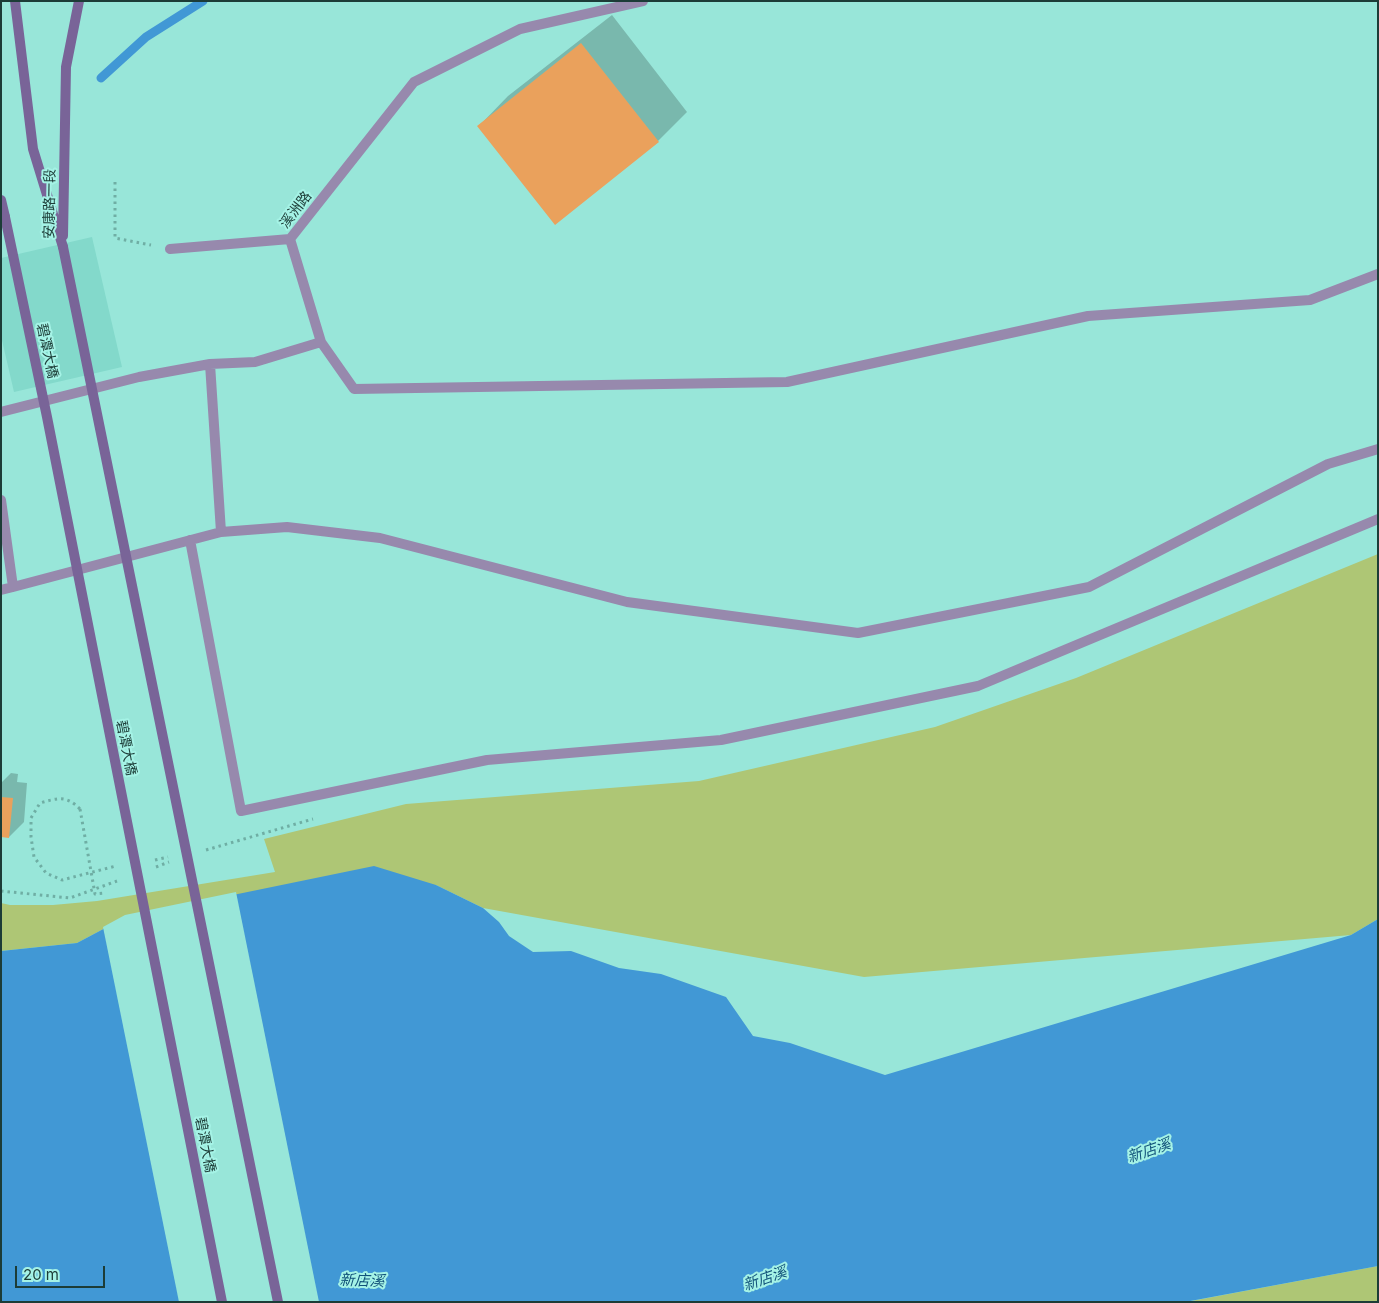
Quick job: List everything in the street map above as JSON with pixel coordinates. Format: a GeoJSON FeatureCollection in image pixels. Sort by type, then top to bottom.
{"type":"FeatureCollection","features":[{"type":"Feature","properties":{"kind":"main road","name":"安康路一段"},"geometry":{"type":"LineString","coordinates":[[15,1],[33,148],[63,247]]}},
{"type":"Feature","properties":{"kind":"main road","name":"安康路一段"},"geometry":{"type":"LineString","coordinates":[[63,247],[66,67],[79,1]]}},
{"type":"Feature","properties":{"kind":"main road","name":"碧潭大橋"},"geometry":{"type":"LineString","coordinates":[[1,200],[47,417],[222,1302]]}},
{"type":"Feature","properties":{"kind":"main road"},"geometry":{"type":"LineString","coordinates":[[63,247],[278,1302]]}},
{"type":"Feature","properties":{"kind":"lane","name":"溪洲路"},"geometry":{"type":"LineString","coordinates":[[643,1],[520,29],[414,82],[290,239],[321,342],[354,388],[787,382],[1088,316],[1310,300],[1378,274]]}},
{"type":"Feature","properties":{"kind":"lane"},"geometry":{"type":"LineString","coordinates":[[170,249],[290,239]]}},
{"type":"Feature","properties":{"kind":"lane"},"geometry":{"type":"LineString","coordinates":[[1,412],[139,377],[210,364],[255,362],[321,342]]}},
{"type":"Feature","properties":{"kind":"lane"},"geometry":{"type":"LineString","coordinates":[[210,364],[221,532]]}},
{"type":"Feature","properties":{"kind":"lane"},"geometry":{"type":"LineString","coordinates":[[1,590],[221,532],[288,527],[380,538],[627,602],[858,633],[1089,587],[1328,464],[1378,449]]}},
{"type":"Feature","properties":{"kind":"lane"},"geometry":{"type":"LineString","coordinates":[[1,500],[13,587]]}},
{"type":"Feature","properties":{"kind":"lane"},"geometry":{"type":"LineString","coordinates":[[190,540],[241,811],[487,760],[721,740],[978,686],[1378,519]]}},
{"type":"Feature","properties":{"kind":"path"},"geometry":{"type":"LineString","coordinates":[[115,182],[115,238],[170,249]]}},
{"type":"Feature","properties":{"kind":"path"},"geometry":{"type":"LineString","coordinates":[[106,893],[95,894],[92,877],[91,869],[89,860],[85,834],[80,809],[72,801],[56,798],[40,803],[31,818],[31,837],[34,857],[46,873],[62,880],[90,873],[99,871],[117,866]]}},
{"type":"Feature","properties":{"kind":"path"},"geometry":{"type":"LineString","coordinates":[[149,869],[176,860]]}},
{"type":"Feature","properties":{"kind":"path"},"geometry":{"type":"LineString","coordinates":[[1,891],[70,898],[123,879]]}},
{"type":"Feature","properties":{"kind":"shaded area"},"geometry":{"type":"Polygon","coordinates":[[[92,237],[122,367],[14,392],[1,336],[1,258],[92,237]]]}},
{"type":"Feature","properties":{"kind":"shaded area"},"geometry":{"type":"Polygon","coordinates":[[[1378,554],[1378,919],[1351,935],[864,977],[483,908],[436,885],[126,917],[77,943],[1,951],[1,903],[10,905],[53,905],[97,901],[275,872],[264,839],[406,804],[699,781],[935,727],[1076,678],[1378,554]]]}},
{"type":"Feature","properties":{"kind":"shaded area"},"geometry":{"type":"Polygon","coordinates":[[[1378,1266],[1378,1302],[1186,1302],[1378,1266]]]}},
{"type":"Feature","properties":{"kind":"water","name":"新店溪"},"geometry":{"type":"Polygon","coordinates":[[[374,866],[436,885],[483,908],[499,922],[509,936],[533,952],[571,951],[619,968],[661,974],[726,997],[753,1036],[790,1043],[885,1075],[1351,935],[1378,919],[1378,1266],[1185,1302],[1,1302],[1,951],[77,943],[126,917],[374,866]]]}},
{"type":"Feature","properties":{"kind":"pier"},"geometry":{"type":"Polygon","coordinates":[[[236,892],[319,1302],[179,1302],[103,927],[125,915],[236,892]]]}},
{"type":"Feature","properties":{"kind":"building"},"geometry":{"type":"Polygon","coordinates":[[[581,43],[659,142],[555,225],[477,126],[581,43]]]}},
{"type":"Feature","properties":{"kind":"building"},"geometry":{"type":"Polygon","coordinates":[[[1,797],[13,798],[9,838],[1,837],[1,797]]]}},
{"type":"Feature","properties":{"kind":"waterway"},"geometry":{"type":"LineString","coordinates":[[101,78],[146,37],[203,1]]}}]}
